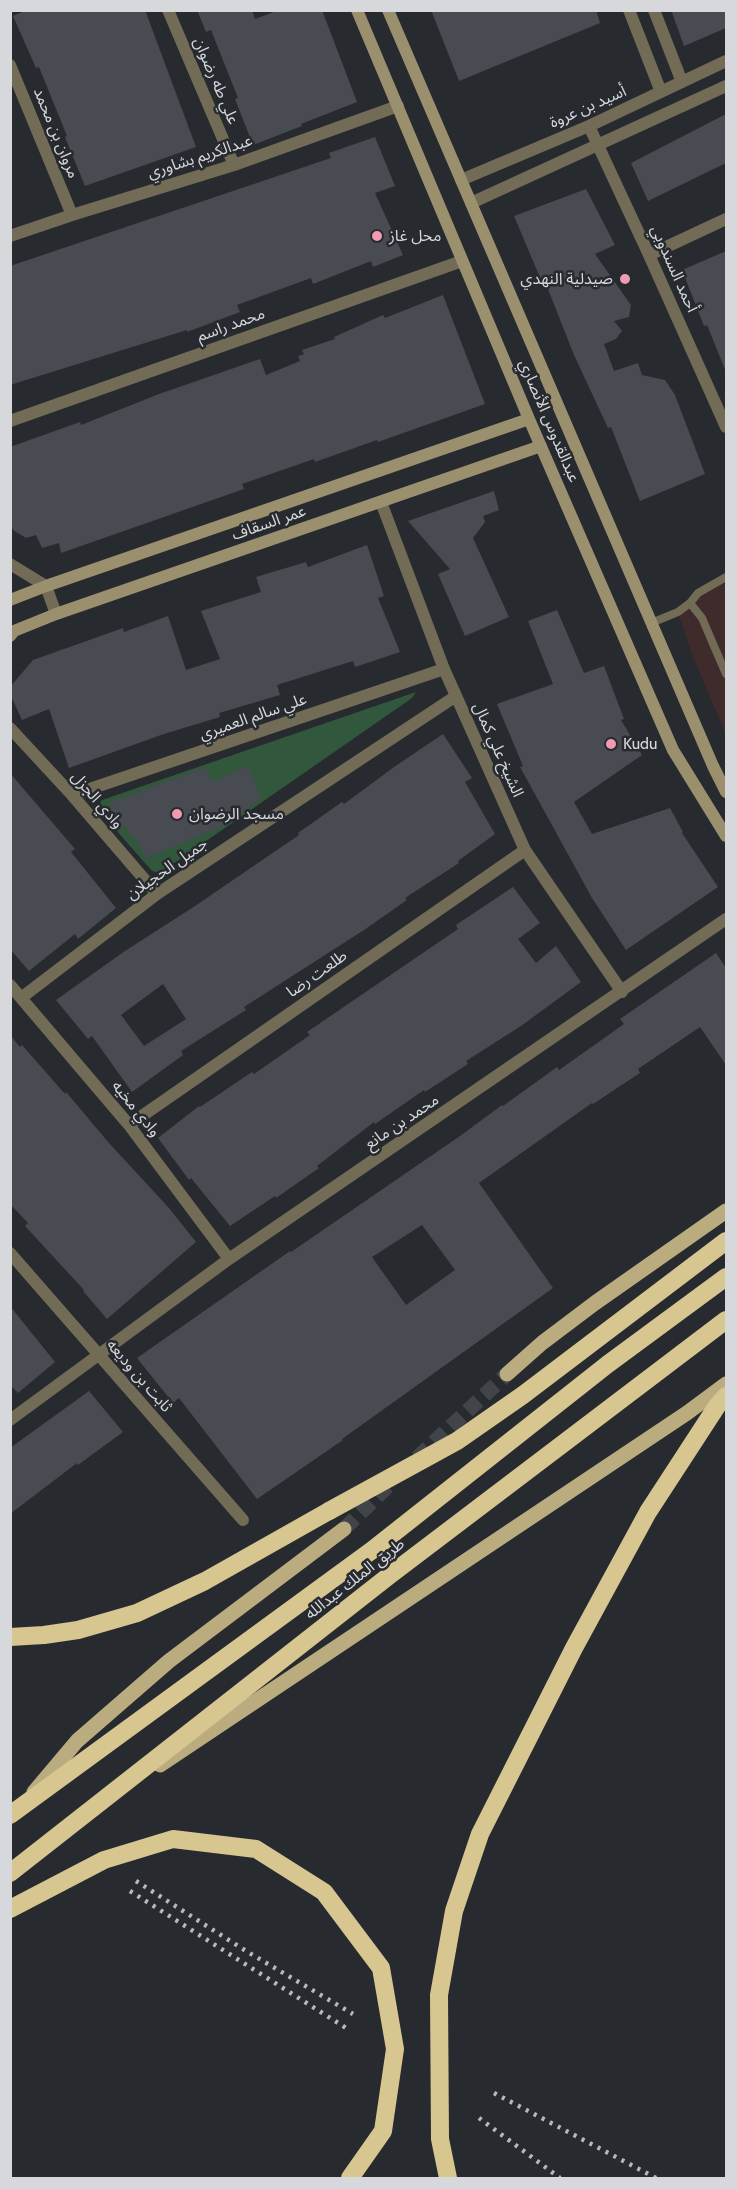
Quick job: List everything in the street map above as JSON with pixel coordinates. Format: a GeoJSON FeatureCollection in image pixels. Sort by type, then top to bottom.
{"type":"FeatureCollection","features":[{"type":"Feature","properties":{"kind":"highway"},"geometry":{"type":"LineString","coordinates":[[10,1637],[78,1630],[137,1613],[205,1581],[457,1441],[523,1395],[726,1241]]}},
{"type":"Feature","properties":{"kind":"highway","name":"طريق الملك عبدالله"},"geometry":{"type":"LineString","coordinates":[[16,1811],[371,1551],[608,1364],[726,1277]]}},
{"type":"Feature","properties":{"kind":"highway","name":"طريق الملك عبدالله"},"geometry":{"type":"LineString","coordinates":[[10,1873],[390,1575],[726,1320]]}},
{"type":"Feature","properties":{"kind":"highway"},"geometry":{"type":"LineString","coordinates":[[448,2178],[440,2139],[439,1995],[454,1911],[480,1834],[574,1648],[648,1512],[717,1406],[726,1396]]}},
{"type":"Feature","properties":{"kind":"highway"},"geometry":{"type":"LineString","coordinates":[[10,1909],[104,1860],[172,1839],[256,1849],[324,1892],[381,1968],[395,2049],[383,2131],[350,2178]]}},
{"type":"Feature","properties":{"kind":"main road"},"geometry":{"type":"LineString","coordinates":[[507,1374],[542,1343],[595,1302],[726,1211]]}},
{"type":"Feature","properties":{"kind":"main road"},"geometry":{"type":"LineString","coordinates":[[87,1814],[687,1413],[726,1384]]}},
{"type":"Feature","properties":{"kind":"main road"},"geometry":{"type":"LineString","coordinates":[[16,1811],[77,1741],[161,1668],[344,1529]]}},
{"type":"Feature","properties":{"kind":"street","name":"علي طه رضوان"},"geometry":{"type":"LineString","coordinates":[[168,10],[234,165]]}},
{"type":"Feature","properties":{"kind":"street","name":"عبدالقدوس الأنصاري"},"geometry":{"type":"LineString","coordinates":[[357,10],[529,419],[673,750],[726,836]]}},
{"type":"Feature","properties":{"kind":"street","name":"عبدالقدوس الأنصاري"},"geometry":{"type":"LineString","coordinates":[[388,10],[726,792]]}},
{"type":"Feature","properties":{"kind":"street"},"geometry":{"type":"LineString","coordinates":[[629,10],[661,92]]}},
{"type":"Feature","properties":{"kind":"street"},"geometry":{"type":"LineString","coordinates":[[654,10],[682,82]]}},
{"type":"Feature","properties":{"kind":"street","name":"أسيد بن عروة"},"geometry":{"type":"LineString","coordinates":[[461,180],[589,126],[726,61]]}},
{"type":"Feature","properties":{"kind":"street","name":"مروان بن محمد"},"geometry":{"type":"LineString","coordinates":[[10,65],[72,214]]}},
{"type":"Feature","properties":{"kind":"street"},"geometry":{"type":"LineString","coordinates":[[471,203],[726,86]]}},
{"type":"Feature","properties":{"kind":"street","name":"عبدالكريم بشاوري"},"geometry":{"type":"LineString","coordinates":[[10,236],[72,214],[234,165],[398,106]]}},
{"type":"Feature","properties":{"kind":"street","name":"أحمد السندوبي"},"geometry":{"type":"LineString","coordinates":[[589,126],[726,427]]}},
{"type":"Feature","properties":{"kind":"street"},"geometry":{"type":"LineString","coordinates":[[649,255],[726,219]]}},
{"type":"Feature","properties":{"kind":"street","name":"محمد راسم"},"geometry":{"type":"LineString","coordinates":[[10,421],[462,261]]}},
{"type":"Feature","properties":{"kind":"street","name":"عمر السقاف"},"geometry":{"type":"LineString","coordinates":[[10,600],[529,419]]}},
{"type":"Feature","properties":{"kind":"street","name":"عمر السقاف"},"geometry":{"type":"LineString","coordinates":[[10,636],[14,631],[56,614],[541,446]]}},
{"type":"Feature","properties":{"kind":"street","name":"الشيخ علي كمال"},"geometry":{"type":"LineString","coordinates":[[381,502],[444,669],[525,850],[622,992]]}},
{"type":"Feature","properties":{"kind":"street"},"geometry":{"type":"LineString","coordinates":[[10,564],[46,586],[56,614]]}},
{"type":"Feature","properties":{"kind":"street","name":"علي سالم العميري"},"geometry":{"type":"LineString","coordinates":[[72,795],[444,669]]}},
{"type":"Feature","properties":{"kind":"street","name":"جميل الحجيلان"},"geometry":{"type":"LineString","coordinates":[[21,998],[157,894],[456,696]]}},
{"type":"Feature","properties":{"kind":"street","name":"وادي الجزل"},"geometry":{"type":"LineString","coordinates":[[10,728],[72,795],[157,894]]}},
{"type":"Feature","properties":{"kind":"street","name":"طلعت رضا"},"geometry":{"type":"LineString","coordinates":[[129,1125],[525,850]]}},
{"type":"Feature","properties":{"kind":"street","name":"محمد بن مانع"},"geometry":{"type":"LineString","coordinates":[[10,1420],[229,1259],[726,919]]}},
{"type":"Feature","properties":{"kind":"street","name":"وادي مخيه"},"geometry":{"type":"LineString","coordinates":[[10,985],[129,1125],[229,1259]]}},
{"type":"Feature","properties":{"kind":"street","name":"ثابت بن وديعه"},"geometry":{"type":"LineString","coordinates":[[10,1252],[243,1520]]}},
{"type":"Feature","properties":{"kind":"lane"},"geometry":{"type":"LineString","coordinates":[[652,624],[678,612],[698,593],[726,577]]}},
{"type":"Feature","properties":{"kind":"lane"},"geometry":{"type":"LineString","coordinates":[[690,603],[702,618],[726,674]]}},
{"type":"Feature","properties":{"kind":"shaded area"},"geometry":{"type":"Polygon","coordinates":[[[726,574],[726,735],[691,652],[678,612],[726,574]]]}},
{"type":"Feature","properties":{"kind":"green space"},"geometry":{"type":"Polygon","coordinates":[[[416,692],[412,698],[160,873],[152,871],[108,821],[98,806],[102,800],[416,692]]]}},
{"type":"Feature","properties":{"kind":"building"},"geometry":{"type":"Polygon","coordinates":[[[27,10],[145,10],[196,147],[85,186],[39,67],[36,68],[13,16],[27,10]]]}},
{"type":"Feature","properties":{"kind":"building"},"geometry":{"type":"Polygon","coordinates":[[[197,10],[252,10],[255,19],[279,10],[322,10],[357,102],[253,145],[235,99],[238,98],[211,30],[206,32],[197,10]]]}},
{"type":"Feature","properties":{"kind":"building"},"geometry":{"type":"Polygon","coordinates":[[[431,10],[596,10],[600,23],[459,81],[431,10]]]}},
{"type":"Feature","properties":{"kind":"building"},"geometry":{"type":"Polygon","coordinates":[[[671,10],[726,10],[726,28],[684,46],[671,10]]]}},
{"type":"Feature","properties":{"kind":"building"},"geometry":{"type":"Polygon","coordinates":[[[726,114],[726,163],[648,201],[631,163],[726,114]]]}},
{"type":"Feature","properties":{"kind":"building"},"geometry":{"type":"Polygon","coordinates":[[[375,137],[395,186],[375,193],[403,255],[373,267],[371,261],[313,284],[311,278],[237,305],[240,312],[187,332],[187,330],[10,385],[10,266],[331,158],[329,153],[375,137]]]}},
{"type":"Feature","properties":{"kind":"building"},"geometry":{"type":"Polygon","coordinates":[[[586,189],[615,245],[595,254],[631,305],[629,317],[614,321],[622,331],[616,339],[604,344],[614,371],[638,363],[642,375],[665,380],[675,395],[705,474],[640,501],[611,427],[608,428],[574,355],[544,279],[541,280],[514,216],[586,189]]]}},
{"type":"Feature","properties":{"kind":"building"},"geometry":{"type":"Polygon","coordinates":[[[726,251],[726,372],[707,325],[704,326],[682,270],[726,251]]]}},
{"type":"Feature","properties":{"kind":"building"},"geometry":{"type":"Polygon","coordinates":[[[443,295],[485,404],[378,442],[377,440],[315,462],[314,459],[242,484],[244,489],[61,553],[59,543],[42,548],[36,535],[26,538],[13,530],[10,522],[10,447],[80,422],[81,425],[159,394],[260,359],[266,375],[300,361],[298,356],[304,354],[302,350],[335,339],[334,337],[383,315],[385,318],[443,295]]]}},
{"type":"Feature","properties":{"kind":"building"},"geometry":{"type":"Polygon","coordinates":[[[494,491],[499,510],[483,516],[485,522],[473,538],[509,617],[465,636],[438,574],[450,569],[408,521],[494,491]]]}},
{"type":"Feature","properties":{"kind":"building"},"geometry":{"type":"Polygon","coordinates":[[[367,545],[384,596],[378,598],[400,652],[355,667],[353,661],[277,685],[280,695],[219,713],[220,717],[161,735],[69,768],[49,709],[22,720],[10,694],[10,687],[33,660],[123,628],[124,632],[168,616],[186,670],[220,659],[201,611],[261,592],[256,577],[306,562],[308,567],[367,545]]]}},
{"type":"Feature","properties":{"kind":"building"},"geometry":{"type":"Polygon","coordinates":[[[557,610],[584,673],[604,666],[624,719],[621,720],[642,755],[574,802],[592,834],[670,808],[682,833],[718,887],[626,950],[592,898],[520,767],[523,766],[497,704],[553,684],[528,621],[557,610]]]}},
{"type":"Feature","properties":{"kind":"building"},"geometry":{"type":"Polygon","coordinates":[[[443,734],[472,778],[465,782],[495,834],[458,861],[459,863],[405,898],[407,900],[364,930],[244,1007],[246,1010],[181,1051],[183,1055],[132,1092],[92,1036],[88,1039],[56,1000],[299,835],[298,833],[342,802],[344,804],[443,734]],[[163,984],[121,1015],[144,1046],[186,1019],[163,984]]]}},
{"type":"Feature","properties":{"kind":"building","name":"مسجد الرضوان"},"geometry":{"type":"Polygon","coordinates":[[[248,766],[261,799],[225,825],[146,858],[135,837],[131,837],[126,826],[119,827],[109,803],[205,767],[212,782],[248,766]]]}},
{"type":"Feature","properties":{"kind":"building"},"geometry":{"type":"Polygon","coordinates":[[[10,773],[75,849],[71,852],[116,908],[78,939],[75,934],[29,971],[10,949],[10,773]]]}},
{"type":"Feature","properties":{"kind":"building"},"geometry":{"type":"Polygon","coordinates":[[[513,887],[540,923],[518,939],[536,963],[556,946],[581,982],[521,1026],[466,1061],[468,1064],[425,1092],[424,1090],[375,1124],[374,1122],[317,1166],[319,1168],[276,1198],[275,1196],[230,1226],[191,1178],[189,1180],[158,1138],[199,1106],[252,1072],[254,1074],[310,1035],[307,1032],[458,929],[456,925],[513,887]]]}},
{"type":"Feature","properties":{"kind":"building"},"geometry":{"type":"Polygon","coordinates":[[[716,953],[726,968],[726,1065],[700,1027],[638,1069],[640,1073],[592,1103],[479,1183],[553,1288],[343,1440],[257,1499],[179,1398],[173,1403],[137,1358],[557,1067],[559,1070],[624,1024],[620,1019],[716,953]],[[422,1225],[372,1257],[406,1305],[455,1270],[422,1225]]]}},
{"type":"Feature","properties":{"kind":"building"},"geometry":{"type":"Polygon","coordinates":[[[10,1035],[20,1047],[22,1045],[65,1094],[66,1092],[169,1208],[196,1242],[107,1319],[84,1290],[25,1226],[28,1223],[10,1204],[10,1035]]]}},
{"type":"Feature","properties":{"kind":"building"},"geometry":{"type":"Polygon","coordinates":[[[10,1306],[55,1362],[18,1393],[10,1385],[10,1306]]]}},
{"type":"Feature","properties":{"kind":"building"},"geometry":{"type":"Polygon","coordinates":[[[89,1391],[123,1432],[78,1465],[77,1463],[10,1514],[10,1448],[89,1391]]]}},
{"type":"Feature","properties":{"kind":"tunnel"},"geometry":{"type":"LineString","coordinates":[[417,1458],[507,1374]]}},
{"type":"Feature","properties":{"kind":"tunnel"},"geometry":{"type":"LineString","coordinates":[[344,1529],[393,1481]]}},
{"type":"Feature","properties":{"kind":"railway"},"geometry":{"type":"LineString","coordinates":[[136,1881],[246,1951],[353,2014]]}},
{"type":"Feature","properties":{"kind":"railway"},"geometry":{"type":"LineString","coordinates":[[130,1891],[346,2028]]}},
{"type":"Feature","properties":{"kind":"railway"},"geometry":{"type":"LineString","coordinates":[[494,2093],[656,2178]]}},
{"type":"Feature","properties":{"kind":"railway"},"geometry":{"type":"LineString","coordinates":[[479,2118],[560,2178]]}},
{"type":"Feature","properties":{"kind":"place","name":"محل غاز"},"geometry":{"type":"Point","coordinates":[377,236]}},
{"type":"Feature","properties":{"kind":"place","name":"صيدلية النهدي"},"geometry":{"type":"Point","coordinates":[625,279]}},
{"type":"Feature","properties":{"kind":"place","name":"Kudu"},"geometry":{"type":"Point","coordinates":[611,744]}},
{"type":"Feature","properties":{"kind":"place","name":"مسجد الرضوان"},"geometry":{"type":"Point","coordinates":[177,814]}}]}
